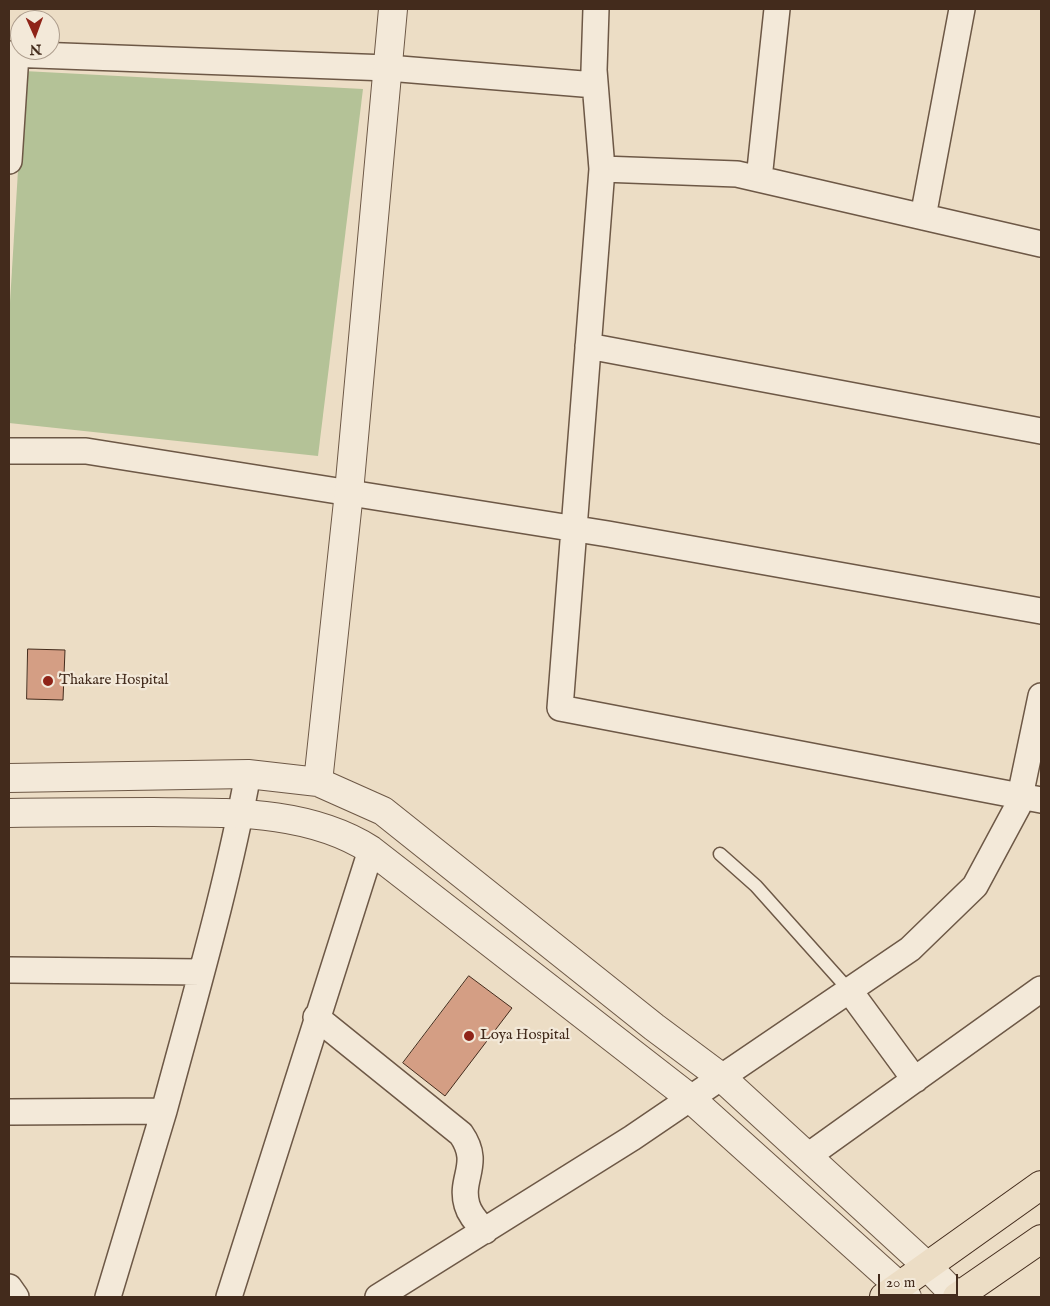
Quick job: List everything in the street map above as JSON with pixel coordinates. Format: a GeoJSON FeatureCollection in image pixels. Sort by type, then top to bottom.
{"type":"FeatureCollection","features":[{"type":"Feature","properties":{"kind":"main road"},"geometry":{"type":"LineString","coordinates":[[897,1294],[927,1266],[1041,1185]]}},
{"type":"Feature","properties":{"kind":"main road"},"geometry":{"type":"LineString","coordinates":[[957,1297],[1041,1239]]}},
{"type":"Feature","properties":{"kind":"street"},"geometry":{"type":"LineString","coordinates":[[318,782],[349,492],[394,9]]}},
{"type":"Feature","properties":{"kind":"street"},"geometry":{"type":"LineString","coordinates":[[596,9],[595,84],[602,169],[560,708],[1030,798]]}},
{"type":"Feature","properties":{"kind":"street"},"geometry":{"type":"LineString","coordinates":[[759,179],[777,9]]}},
{"type":"Feature","properties":{"kind":"street"},"geometry":{"type":"LineString","coordinates":[[923,217],[962,9]]}},
{"type":"Feature","properties":{"kind":"street"},"geometry":{"type":"LineString","coordinates":[[60,56],[388,68],[595,84]]}},
{"type":"Feature","properties":{"kind":"street"},"geometry":{"type":"LineString","coordinates":[[9,161],[13,60]]}},
{"type":"Feature","properties":{"kind":"street"},"geometry":{"type":"LineString","coordinates":[[602,169],[737,174],[1041,244]]}},
{"type":"Feature","properties":{"kind":"street"},"geometry":{"type":"LineString","coordinates":[[588,346],[1041,431]]}},
{"type":"Feature","properties":{"kind":"street"},"geometry":{"type":"LineString","coordinates":[[9,451],[86,451],[573,528],[1041,610]]}},
{"type":"Feature","properties":{"kind":"street"},"geometry":{"type":"LineString","coordinates":[[1030,798],[1041,696]]}},
{"type":"Feature","properties":{"kind":"street"},"geometry":{"type":"LineString","coordinates":[[108,1297],[164,1111],[241,813],[248,774]]}},
{"type":"Feature","properties":{"kind":"street"},"geometry":{"type":"LineString","coordinates":[[9,778],[248,774],[318,782],[383,811],[654,1027],[721,1077],[927,1266],[957,1297]]}},
{"type":"Feature","properties":{"kind":"street"},"geometry":{"type":"LineString","coordinates":[[378,1297],[624,1144],[910,950],[975,886],[1018,806],[1030,798]]}},
{"type":"Feature","properties":{"kind":"street"},"geometry":{"type":"LineString","coordinates":[[9,813],[241,813],[335,830],[371,850],[690,1098],[897,1294]]}},
{"type":"Feature","properties":{"kind":"street"},"geometry":{"type":"LineString","coordinates":[[229,1297],[316,1017],[371,850]]}},
{"type":"Feature","properties":{"kind":"street"},"geometry":{"type":"LineString","coordinates":[[9,970],[201,972]]}},
{"type":"Feature","properties":{"kind":"street"},"geometry":{"type":"LineString","coordinates":[[808,1156],[1041,989]]}},
{"type":"Feature","properties":{"kind":"street"},"geometry":{"type":"LineString","coordinates":[[849,990],[915,1080]]}},
{"type":"Feature","properties":{"kind":"street"},"geometry":{"type":"LineString","coordinates":[[316,1017],[461,1134],[469,1146],[471,1161],[467,1204],[471,1214],[485,1231]]}},
{"type":"Feature","properties":{"kind":"street"},"geometry":{"type":"LineString","coordinates":[[9,1112],[164,1111]]}},
{"type":"Feature","properties":{"kind":"street"},"geometry":{"type":"LineString","coordinates":[[9,1287],[16,1297]]}},
{"type":"Feature","properties":{"kind":"lane"},"geometry":{"type":"LineString","coordinates":[[720,854],[756,886],[849,990]]}},
{"type":"Feature","properties":{"kind":"green space"},"geometry":{"type":"Polygon","coordinates":[[[24,71],[363,89],[318,456],[9,423],[9,319],[24,71]]]}},
{"type":"Feature","properties":{"kind":"building"},"geometry":{"type":"Polygon","coordinates":[[[28,649],[65,650],[63,700],[27,699],[28,649]]]}},
{"type":"Feature","properties":{"kind":"building"},"geometry":{"type":"Polygon","coordinates":[[[469,976],[512,1008],[445,1096],[403,1063],[469,976]]]}},
{"type":"Feature","properties":{"kind":"place","name":"Thakare Hospital"},"geometry":{"type":"Point","coordinates":[48,681]}},
{"type":"Feature","properties":{"kind":"place","name":"Loya Hospital"},"geometry":{"type":"Point","coordinates":[469,1036]}}]}
